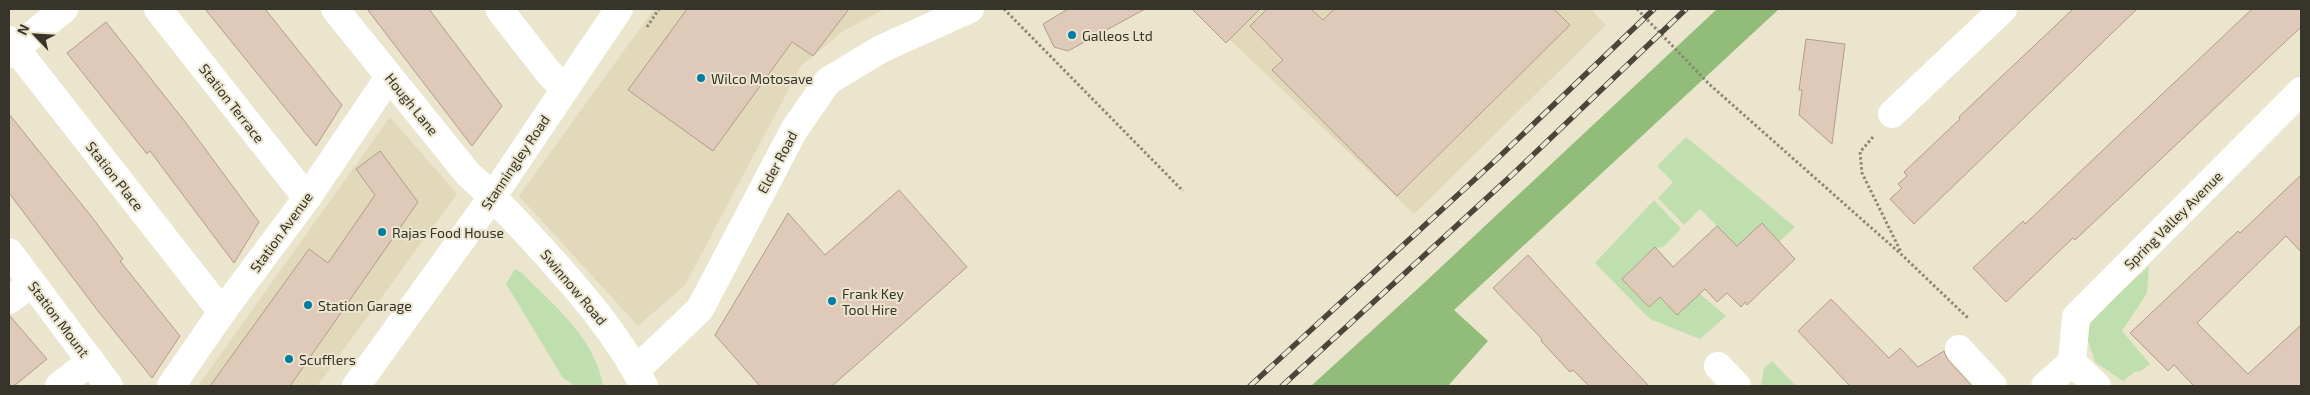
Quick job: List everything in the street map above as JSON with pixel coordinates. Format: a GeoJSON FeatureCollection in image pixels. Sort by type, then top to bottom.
{"type":"FeatureCollection","features":[{"type":"Feature","properties":{"kind":"street"},"geometry":{"type":"LineString","coordinates":[[11,47],[64,9]]}},
{"type":"Feature","properties":{"kind":"street","name":"Station Terrace"},"geometry":{"type":"LineString","coordinates":[[158,9],[307,198]]}},
{"type":"Feature","properties":{"kind":"street","name":"Hough Lane"},"geometry":{"type":"LineString","coordinates":[[335,9],[468,174],[493,196]]}},
{"type":"Feature","properties":{"kind":"street"},"geometry":{"type":"LineString","coordinates":[[499,9],[549,73],[565,88]]}},
{"type":"Feature","properties":{"kind":"street","name":"Stanningley Road"},"geometry":{"type":"LineString","coordinates":[[356,386],[493,196],[619,9]]}},
{"type":"Feature","properties":{"kind":"street","name":"Elder Road"},"geometry":{"type":"LineString","coordinates":[[638,381],[700,308],[794,130],[828,81],[881,49],[970,9]]}},
{"type":"Feature","properties":{"kind":"street"},"geometry":{"type":"LineString","coordinates":[[1892,114],[2003,9]]}},
{"type":"Feature","properties":{"kind":"street","name":"Station Place"},"geometry":{"type":"LineString","coordinates":[[11,47],[222,312]]}},
{"type":"Feature","properties":{"kind":"street","name":"Station Avenue"},"geometry":{"type":"LineString","coordinates":[[171,386],[222,312],[307,198],[389,78]]}},
{"type":"Feature","properties":{"kind":"street","name":"Spring Valley Avenue"},"geometry":{"type":"LineString","coordinates":[[2072,362],[2076,317],[2301,91]]}},
{"type":"Feature","properties":{"kind":"street","name":"Swinnow Road"},"geometry":{"type":"LineString","coordinates":[[493,196],[579,290],[612,333],[638,381]]}},
{"type":"Feature","properties":{"kind":"street","name":"Station Mount"},"geometry":{"type":"LineString","coordinates":[[9,252],[109,386]]}},
{"type":"Feature","properties":{"kind":"street"},"geometry":{"type":"LineString","coordinates":[[9,300],[32,283]]}},
{"type":"Feature","properties":{"kind":"street"},"geometry":{"type":"LineString","coordinates":[[1959,349],[1993,386]]}},
{"type":"Feature","properties":{"kind":"street"},"geometry":{"type":"LineString","coordinates":[[59,386],[91,361]]}},
{"type":"Feature","properties":{"kind":"street"},"geometry":{"type":"LineString","coordinates":[[2045,386],[2072,362],[2097,386]]}},
{"type":"Feature","properties":{"kind":"street"},"geometry":{"type":"LineString","coordinates":[[1718,366],[1737,386]]}},
{"type":"Feature","properties":{"kind":"path"},"geometry":{"type":"LineString","coordinates":[[1004,9],[1183,191]]}},
{"type":"Feature","properties":{"kind":"path"},"geometry":{"type":"LineString","coordinates":[[1637,9],[1709,84],[1902,255],[1971,321]]}},
{"type":"Feature","properties":{"kind":"path"},"geometry":{"type":"LineString","coordinates":[[1892,114],[1860,152],[1862,173],[1902,255]]}},
{"type":"Feature","properties":{"kind":"shaded area"},"geometry":{"type":"Polygon","coordinates":[[[654,9],[885,9],[843,31],[801,66],[685,285],[638,326],[519,196],[654,9]]]}},
{"type":"Feature","properties":{"kind":"shaded area"},"geometry":{"type":"Polygon","coordinates":[[[1197,9],[1591,9],[1606,25],[1414,214],[1197,9]]]}},
{"type":"Feature","properties":{"kind":"shaded area"},"geometry":{"type":"Polygon","coordinates":[[[390,117],[457,194],[317,386],[198,386],[390,117]]]}},
{"type":"Feature","properties":{"kind":"green space"},"geometry":{"type":"Polygon","coordinates":[[[1717,9],[1779,9],[1454,310],[1488,341],[1448,386],[1311,386],[1424,283],[1717,9]]]}},
{"type":"Feature","properties":{"kind":"green space"},"geometry":{"type":"Polygon","coordinates":[[[1686,137],[1795,227],[1779,242],[1737,246],[1700,209],[1684,225],[1658,198],[1673,182],[1657,166],[1686,137]]]}},
{"type":"Feature","properties":{"kind":"green space"},"geometry":{"type":"Polygon","coordinates":[[[1654,200],[1681,229],[1663,247],[1656,248],[1700,294],[1726,316],[1700,339],[1650,319],[1595,263],[1654,200]]]}},
{"type":"Feature","properties":{"kind":"green space"},"geometry":{"type":"Polygon","coordinates":[[[2149,266],[2147,293],[2122,331],[2150,364],[2139,372],[2136,371],[2123,381],[2095,362],[2086,334],[2093,317],[2149,266]]]}},
{"type":"Feature","properties":{"kind":"green space"},"geometry":{"type":"Polygon","coordinates":[[[515,269],[522,273],[560,311],[583,338],[599,369],[603,386],[575,386],[563,378],[506,284],[515,269]]]}},
{"type":"Feature","properties":{"kind":"green space"},"geometry":{"type":"Polygon","coordinates":[[[1772,361],[1796,386],[1761,386],[1764,368],[1772,361]]]}},
{"type":"Feature","properties":{"kind":"building"},"geometry":{"type":"Polygon","coordinates":[[[205,9],[265,9],[342,105],[316,146],[205,9]]]}},
{"type":"Feature","properties":{"kind":"building"},"geometry":{"type":"Polygon","coordinates":[[[367,9],[429,9],[502,106],[472,146],[367,9]]]}},
{"type":"Feature","properties":{"kind":"building","name":"Wilco Motosave"},"geometry":{"type":"Polygon","coordinates":[[[687,9],[849,9],[813,56],[792,42],[713,151],[628,90],[687,9]]]}},
{"type":"Feature","properties":{"kind":"building","name":"Galleos Ltd"},"geometry":{"type":"Polygon","coordinates":[[[1068,9],[1145,9],[1068,51],[1054,47],[1043,24],[1068,9]]]}},
{"type":"Feature","properties":{"kind":"building"},"geometry":{"type":"Polygon","coordinates":[[[1192,9],[1260,9],[1226,43],[1192,9]]]}},
{"type":"Feature","properties":{"kind":"building"},"geometry":{"type":"Polygon","coordinates":[[[1267,9],[1311,9],[1323,20],[1334,9],[1554,9],[1570,25],[1397,196],[1272,70],[1283,60],[1250,26],[1267,9]]]}},
{"type":"Feature","properties":{"kind":"building"},"geometry":{"type":"Polygon","coordinates":[[[2073,9],[2137,9],[1914,224],[1890,199],[1902,188],[1898,184],[1907,176],[1904,172],[2073,9]]]}},
{"type":"Feature","properties":{"kind":"building"},"geometry":{"type":"Polygon","coordinates":[[[2252,9],[2301,9],[2301,27],[2075,240],[2073,238],[2006,302],[1973,268],[2023,221],[2025,224],[2252,9]]]}},
{"type":"Feature","properties":{"kind":"building"},"geometry":{"type":"Polygon","coordinates":[[[106,22],[186,123],[259,222],[234,263],[150,151],[147,154],[67,53],[106,22]]]}},
{"type":"Feature","properties":{"kind":"building"},"geometry":{"type":"Polygon","coordinates":[[[1806,39],[1845,44],[1832,144],[1799,115],[1802,90],[1799,90],[1806,39]]]}},
{"type":"Feature","properties":{"kind":"building"},"geometry":{"type":"Polygon","coordinates":[[[9,114],[91,216],[123,259],[120,261],[180,336],[152,378],[98,311],[9,193],[9,114]]]}},
{"type":"Feature","properties":{"kind":"building"},"geometry":{"type":"Polygon","coordinates":[[[380,151],[418,202],[290,386],[210,386],[309,249],[328,263],[375,195],[356,169],[380,151]]]}},
{"type":"Feature","properties":{"kind":"building"},"geometry":{"type":"Polygon","coordinates":[[[2301,175],[2301,252],[2286,236],[2197,323],[2248,374],[2301,325],[2301,386],[2194,386],[2174,365],[2168,371],[2130,333],[2238,231],[2240,233],[2301,175]]]}},
{"type":"Feature","properties":{"kind":"building","name":"Frank Key Tool Hire"},"geometry":{"type":"Polygon","coordinates":[[[899,190],[967,267],[832,386],[760,386],[715,335],[788,213],[825,255],[899,190]]]}},
{"type":"Feature","properties":{"kind":"building"},"geometry":{"type":"Polygon","coordinates":[[[1762,223],[1795,259],[1747,305],[1745,302],[1741,307],[1727,293],[1717,302],[1705,289],[1677,315],[1660,297],[1649,307],[1622,279],[1655,247],[1673,267],[1717,226],[1737,246],[1762,223]]]}},
{"type":"Feature","properties":{"kind":"building"},"geometry":{"type":"Polygon","coordinates":[[[1528,255],[1649,386],[1589,386],[1573,370],[1570,372],[1541,341],[1542,339],[1493,288],[1528,255]]]}},
{"type":"Feature","properties":{"kind":"building"},"geometry":{"type":"Polygon","coordinates":[[[1831,299],[1889,358],[1900,348],[1918,367],[1944,351],[1948,360],[1972,386],[1850,386],[1798,331],[1831,299]]]}},
{"type":"Feature","properties":{"kind":"building"},"geometry":{"type":"Polygon","coordinates":[[[9,315],[47,359],[14,386],[9,386],[9,315]]]}},
{"type":"Feature","properties":{"kind":"railway"},"geometry":{"type":"LineString","coordinates":[[1250,386],[1498,158],[1654,9]]}},
{"type":"Feature","properties":{"kind":"railway"},"geometry":{"type":"LineString","coordinates":[[1282,386],[1513,174],[1686,9]]}},
{"type":"Feature","properties":{"kind":"place","name":"Galleos Ltd"},"geometry":{"type":"Point","coordinates":[1072,35]}},
{"type":"Feature","properties":{"kind":"place","name":"Wilco Motosave"},"geometry":{"type":"Point","coordinates":[701,78]}},
{"type":"Feature","properties":{"kind":"place","name":"Rajas Food House"},"geometry":{"type":"Point","coordinates":[382,232]}},
{"type":"Feature","properties":{"kind":"place","name":"Frank Key Tool Hire"},"geometry":{"type":"Point","coordinates":[832,301]}},
{"type":"Feature","properties":{"kind":"place","name":"Station Garage"},"geometry":{"type":"Point","coordinates":[308,305]}},
{"type":"Feature","properties":{"kind":"place","name":"Scufflers"},"geometry":{"type":"Point","coordinates":[289,359]}}]}
